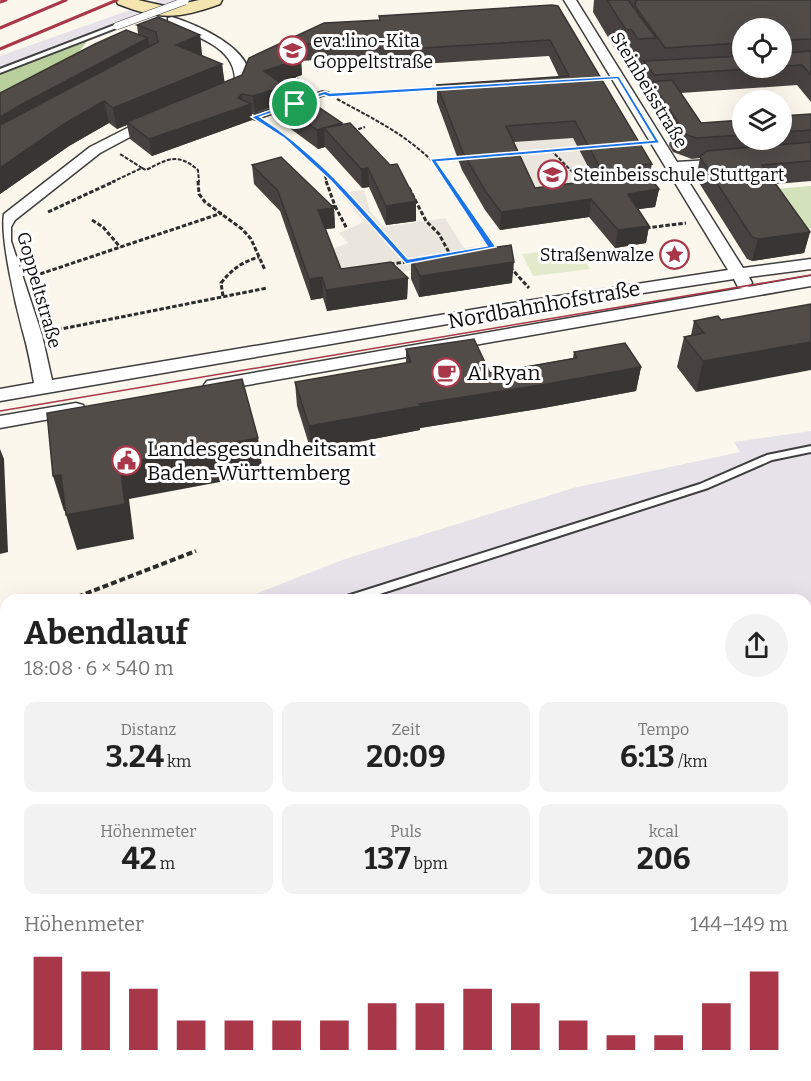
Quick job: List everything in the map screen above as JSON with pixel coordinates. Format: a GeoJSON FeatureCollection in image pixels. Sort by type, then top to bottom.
{"type":"FeatureCollection","features":[{"type":"Feature","properties":{"kind":"street"},"geometry":{"type":"LineString","coordinates":[[124,0],[223,44],[243,75],[238,86],[212,97]]}},
{"type":"Feature","properties":{"kind":"street"},"geometry":{"type":"LineString","coordinates":[[168,20],[186,10],[214,0]]}},
{"type":"Feature","properties":{"kind":"street","name":"Steinbeisstraße"},"geometry":{"type":"LineString","coordinates":[[577,5],[624,77],[673,167],[748,290],[747,293]]}},
{"type":"Feature","properties":{"kind":"street","name":"Goppeltstraße"},"geometry":{"type":"LineString","coordinates":[[44,387],[33,335],[1,234],[5,222],[95,150],[141,124],[168,112]]}},
{"type":"Feature","properties":{"kind":"street"},"geometry":{"type":"LineString","coordinates":[[673,167],[742,162]]}},
{"type":"Feature","properties":{"kind":"street","name":"Nordbahnhofstraße"},"geometry":{"type":"LineString","coordinates":[[0,395],[111,374],[178,365],[544,303],[736,273],[811,264]]}},
{"type":"Feature","properties":{"kind":"street","name":"Nordbahnhofstraße"},"geometry":{"type":"LineString","coordinates":[[199,388],[811,281]]}},
{"type":"Feature","properties":{"kind":"street"},"geometry":{"type":"LineString","coordinates":[[0,422],[93,406]]}},
{"type":"Feature","properties":{"kind":"lane"},"geometry":{"type":"LineString","coordinates":[[0,71],[186,0]]}},
{"type":"Feature","properties":{"kind":"lane"},"geometry":{"type":"LineString","coordinates":[[0,65],[108,25]]}},
{"type":"Feature","properties":{"kind":"lane"},"geometry":{"type":"LineString","coordinates":[[245,114],[255,117],[327,94]]}},
{"type":"Feature","properties":{"kind":"lane"},"geometry":{"type":"LineString","coordinates":[[367,594],[705,486],[770,457],[811,449]]}},
{"type":"Feature","properties":{"kind":"path"},"geometry":{"type":"LineString","coordinates":[[289,75],[404,136],[433,160],[497,253]]}},
{"type":"Feature","properties":{"kind":"path"},"geometry":{"type":"LineString","coordinates":[[327,94],[445,87]]}},
{"type":"Feature","properties":{"kind":"path"},"geometry":{"type":"LineString","coordinates":[[255,117],[286,137],[323,170],[406,262]]}},
{"type":"Feature","properties":{"kind":"path"},"geometry":{"type":"LineString","coordinates":[[349,132],[365,127]]}},
{"type":"Feature","properties":{"kind":"path"},"geometry":{"type":"LineString","coordinates":[[504,154],[584,148]]}},
{"type":"Feature","properties":{"kind":"path"},"geometry":{"type":"LineString","coordinates":[[95,150],[120,154],[146,170],[172,158],[187,160],[198,170],[199,194],[205,202],[222,213],[250,239],[265,270]]}},
{"type":"Feature","properties":{"kind":"path"},"geometry":{"type":"LineString","coordinates":[[551,150],[591,190]]}},
{"type":"Feature","properties":{"kind":"path"},"geometry":{"type":"LineString","coordinates":[[433,160],[468,157]]}},
{"type":"Feature","properties":{"kind":"path"},"geometry":{"type":"LineString","coordinates":[[42,214],[142,168]]}},
{"type":"Feature","properties":{"kind":"path"},"geometry":{"type":"LineString","coordinates":[[323,170],[335,206],[347,229]]}},
{"type":"Feature","properties":{"kind":"path"},"geometry":{"type":"LineString","coordinates":[[406,182],[426,221],[440,234],[455,263]]}},
{"type":"Feature","properties":{"kind":"path"},"geometry":{"type":"LineString","coordinates":[[326,209],[335,206]]}},
{"type":"Feature","properties":{"kind":"path"},"geometry":{"type":"LineString","coordinates":[[16,282],[222,213]]}},
{"type":"Feature","properties":{"kind":"path"},"geometry":{"type":"LineString","coordinates":[[92,219],[103,226],[120,247]]}},
{"type":"Feature","properties":{"kind":"path"},"geometry":{"type":"LineString","coordinates":[[186,225],[192,231]]}},
{"type":"Feature","properties":{"kind":"path"},"geometry":{"type":"LineString","coordinates":[[636,229],[672,225]]}},
{"type":"Feature","properties":{"kind":"path"},"geometry":{"type":"LineString","coordinates":[[144,239],[150,245]]}},
{"type":"Feature","properties":{"kind":"path"},"geometry":{"type":"LineString","coordinates":[[483,249],[492,247]]}},
{"type":"Feature","properties":{"kind":"path"},"geometry":{"type":"LineString","coordinates":[[100,253],[106,260]]}},
{"type":"Feature","properties":{"kind":"path"},"geometry":{"type":"LineString","coordinates":[[440,256],[459,253]]}},
{"type":"Feature","properties":{"kind":"path"},"geometry":{"type":"LineString","coordinates":[[223,304],[221,283],[239,263],[259,257]]}},
{"type":"Feature","properties":{"kind":"path"},"geometry":{"type":"LineString","coordinates":[[386,265],[417,260]]}},
{"type":"Feature","properties":{"kind":"path"},"geometry":{"type":"LineString","coordinates":[[508,265],[544,303]]}},
{"type":"Feature","properties":{"kind":"path"},"geometry":{"type":"LineString","coordinates":[[55,268],[60,275]]}},
{"type":"Feature","properties":{"kind":"path"},"geometry":{"type":"LineString","coordinates":[[33,335],[267,288]]}},
{"type":"Feature","properties":{"kind":"path"},"geometry":{"type":"LineString","coordinates":[[171,306],[174,314]]}},
{"type":"Feature","properties":{"kind":"path"},"geometry":{"type":"LineString","coordinates":[[122,317],[124,324]]}},
{"type":"Feature","properties":{"kind":"path"},"geometry":{"type":"LineString","coordinates":[[71,327],[73,334]]}},
{"type":"Feature","properties":{"kind":"path"},"geometry":{"type":"LineString","coordinates":[[85,594],[196,551]]}},
{"type":"Feature","properties":{"kind":"shaded area"},"geometry":{"type":"Polygon","coordinates":[[[158,0],[193,0],[0,74],[0,56],[158,0]]]}},
{"type":"Feature","properties":{"kind":"shaded area"},"geometry":{"type":"Polygon","coordinates":[[[600,136],[581,153],[587,164],[608,184],[526,200],[511,157],[457,162],[454,146],[600,136]]]}},
{"type":"Feature","properties":{"kind":"shaded area"},"geometry":{"type":"Polygon","coordinates":[[[364,190],[370,211],[384,227],[445,218],[464,248],[473,247],[482,259],[446,262],[347,286],[332,249],[348,243],[339,233],[364,222],[340,193],[364,190]]]}},
{"type":"Feature","properties":{"kind":"shaded area"},"geometry":{"type":"Polygon","coordinates":[[[811,431],[811,594],[255,594],[345,559],[573,488],[740,452],[734,442],[811,431]]]}},
{"type":"Feature","properties":{"kind":"green space"},"geometry":{"type":"Polygon","coordinates":[[[89,39],[69,64],[0,98],[0,74],[89,39]]]}},
{"type":"Feature","properties":{"kind":"green space"},"geometry":{"type":"Polygon","coordinates":[[[811,186],[811,228],[802,229],[773,189],[811,186]]]}},
{"type":"Feature","properties":{"kind":"green space"},"geometry":{"type":"Polygon","coordinates":[[[577,248],[590,269],[533,276],[522,254],[577,248]]]}},
{"type":"Feature","properties":{"kind":"building"},"geometry":{"type":"Polygon","coordinates":[[[607,0],[628,0],[656,38],[638,39],[632,30],[626,30],[607,0]]]}},
{"type":"Feature","properties":{"kind":"building"},"geometry":{"type":"Polygon","coordinates":[[[636,0],[811,0],[811,39],[792,40],[792,18],[732,18],[732,44],[665,48],[635,6],[636,0]]]}},
{"type":"Feature","properties":{"kind":"building"},"geometry":{"type":"Polygon","coordinates":[[[558,6],[652,164],[640,165],[659,189],[628,194],[649,226],[618,230],[591,199],[501,212],[463,153],[437,85],[569,76],[550,40],[390,50],[387,39],[297,45],[301,59],[264,71],[285,86],[253,96],[242,94],[238,98],[251,104],[149,139],[127,122],[242,75],[249,58],[324,23],[380,20],[379,16],[558,6]],[[575,121],[506,126],[535,188],[606,179],[575,121]]]}},
{"type":"Feature","properties":{"kind":"building"},"geometry":{"type":"Polygon","coordinates":[[[158,17],[200,35],[176,45],[222,64],[113,108],[104,101],[64,124],[0,168],[0,125],[158,42],[156,32],[137,25],[158,17]]]}},
{"type":"Feature","properties":{"kind":"building"},"geometry":{"type":"Polygon","coordinates":[[[126,30],[148,38],[0,117],[0,93],[126,30]]]}},
{"type":"Feature","properties":{"kind":"building"},"geometry":{"type":"Polygon","coordinates":[[[811,51],[811,75],[802,65],[792,66],[792,53],[811,51]]]}},
{"type":"Feature","properties":{"kind":"building"},"geometry":{"type":"Polygon","coordinates":[[[732,57],[732,70],[654,75],[644,61],[732,57]]]}},
{"type":"Feature","properties":{"kind":"building"},"geometry":{"type":"Polygon","coordinates":[[[672,80],[701,123],[732,121],[732,136],[696,138],[677,131],[673,125],[679,124],[651,82],[672,80]]]}},
{"type":"Feature","properties":{"kind":"building"},"geometry":{"type":"Polygon","coordinates":[[[292,89],[342,123],[317,130],[270,96],[292,89]]]}},
{"type":"Feature","properties":{"kind":"building"},"geometry":{"type":"Polygon","coordinates":[[[811,114],[811,130],[792,131],[792,115],[811,114]]]}},
{"type":"Feature","properties":{"kind":"building"},"geometry":{"type":"Polygon","coordinates":[[[350,123],[390,165],[397,164],[416,201],[386,206],[368,168],[361,169],[324,128],[350,123]]]}},
{"type":"Feature","properties":{"kind":"building"},"geometry":{"type":"Polygon","coordinates":[[[811,142],[811,161],[762,165],[810,232],[758,239],[752,237],[700,157],[707,151],[732,149],[792,150],[792,144],[811,142]]]}},
{"type":"Feature","properties":{"kind":"building"},"geometry":{"type":"Polygon","coordinates":[[[281,157],[334,208],[318,210],[341,269],[391,262],[408,278],[326,290],[322,277],[309,279],[278,191],[252,165],[281,157]]]}},
{"type":"Feature","properties":{"kind":"building"},"geometry":{"type":"Polygon","coordinates":[[[511,245],[514,262],[420,276],[411,259],[511,245]]]}},
{"type":"Feature","properties":{"kind":"building"},"geometry":{"type":"Polygon","coordinates":[[[811,304],[811,342],[703,361],[684,337],[704,333],[694,321],[718,316],[721,320],[811,304]]]}},
{"type":"Feature","properties":{"kind":"building"},"geometry":{"type":"Polygon","coordinates":[[[474,339],[490,373],[577,358],[574,352],[625,343],[641,367],[419,404],[421,406],[309,426],[295,382],[411,362],[406,349],[474,339]]]}},
{"type":"Feature","properties":{"kind":"building"},"geometry":{"type":"Polygon","coordinates":[[[242,379],[258,438],[120,464],[125,504],[66,515],[61,475],[53,476],[47,413],[242,379]]]}},
{"type":"Feature","properties":{"kind":"tram line"},"geometry":{"type":"LineString","coordinates":[[0,411],[811,275]]}},
{"type":"Feature","properties":{"kind":"railway"},"geometry":{"type":"LineString","coordinates":[[0,2],[6,0]]}},
{"type":"Feature","properties":{"kind":"railway"},"geometry":{"type":"LineString","coordinates":[[0,28],[66,0]]}},
{"type":"Feature","properties":{"kind":"railway"},"geometry":{"type":"LineString","coordinates":[[0,49],[117,0]]}},
{"type":"Feature","properties":{"kind":"place","name":"eva:lino-Kita Goppeltstraße"},"geometry":{"type":"Point","coordinates":[292,51]}},
{"type":"Feature","properties":{"kind":"place","name":"Steinbeisschule Stuttgart"},"geometry":{"type":"Point","coordinates":[552,175]}},
{"type":"Feature","properties":{"kind":"place","name":"Straßenwalze"},"geometry":{"type":"Point","coordinates":[675,255]}},
{"type":"Feature","properties":{"kind":"place","name":"Al Ryan"},"geometry":{"type":"Point","coordinates":[446,373]}},
{"type":"Feature","properties":{"kind":"place","name":"Landesgesundheitsamt Baden-Württemberg"},"geometry":{"type":"Point","coordinates":[126,461]}},
{"type":"Feature","properties":{"kind":"route"},"geometry":{"type":"LineString","coordinates":[[619,77],[658,142],[433,160],[492,247],[406,262],[333,180],[286,137],[255,117],[295,104],[325,93],[329,95],[619,77]]}}]}
